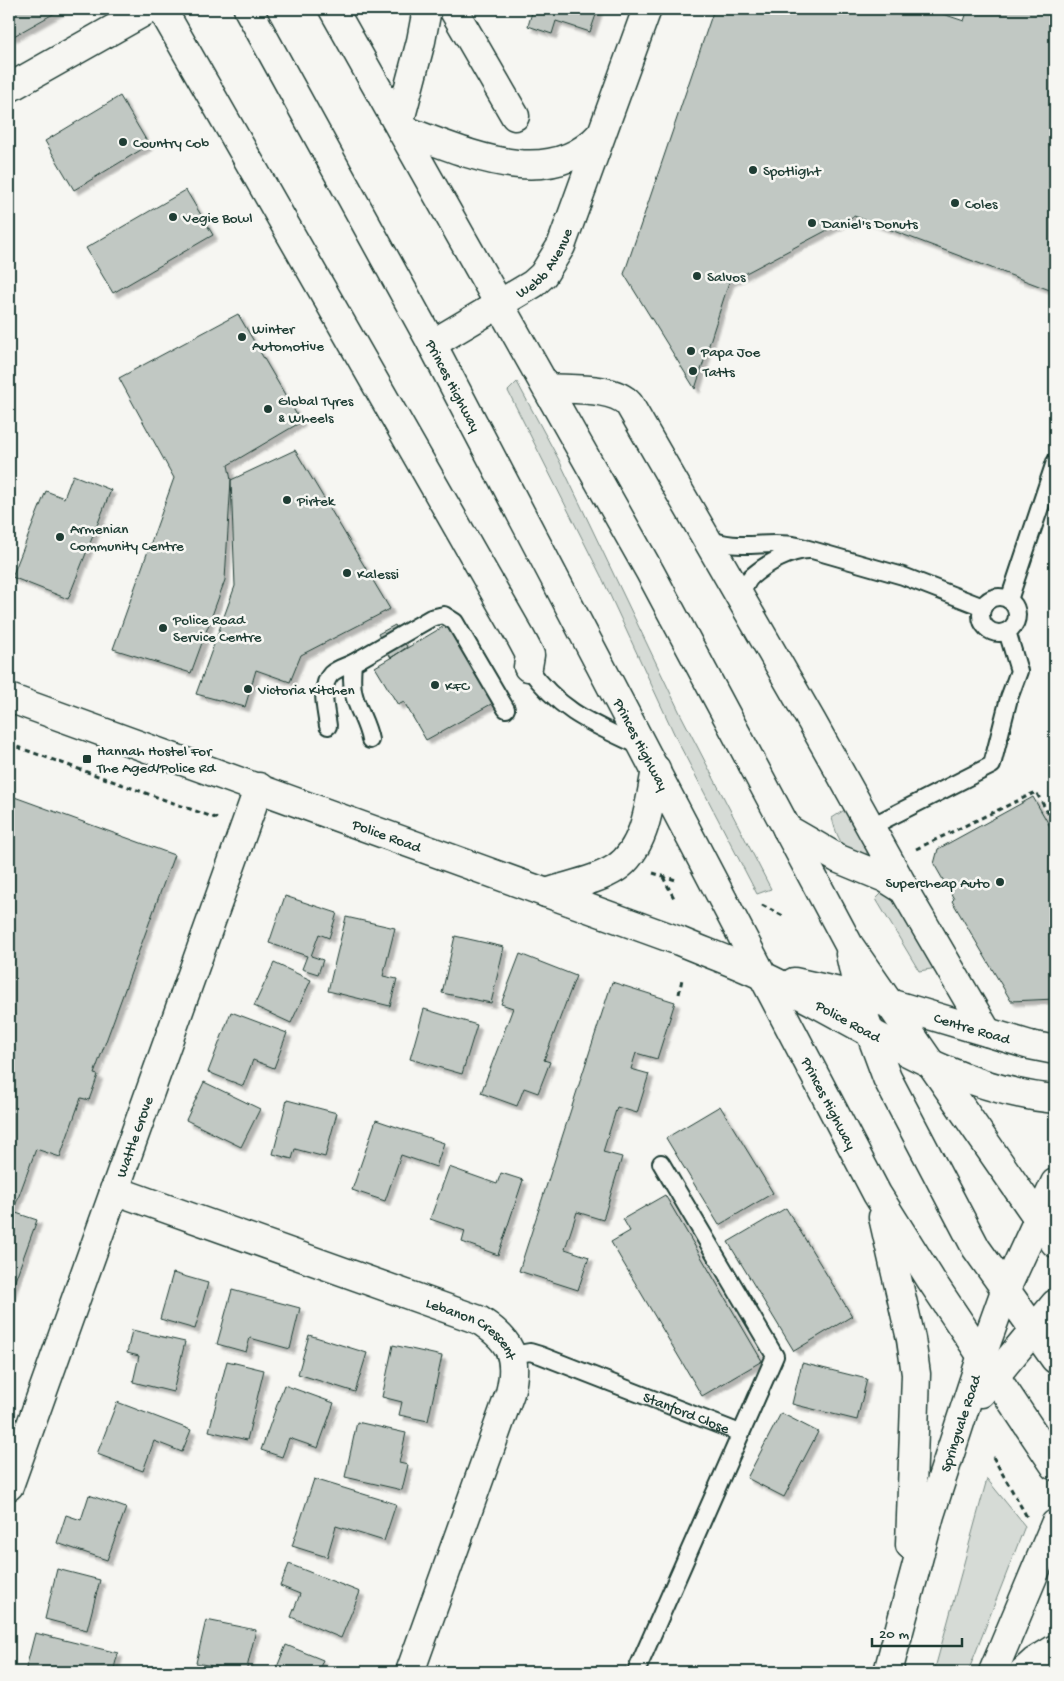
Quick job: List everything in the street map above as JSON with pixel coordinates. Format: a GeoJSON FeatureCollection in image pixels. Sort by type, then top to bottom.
{"type":"FeatureCollection","features":[{"type":"Feature","properties":{"kind":"main road"},"geometry":{"type":"LineString","coordinates":[[9,88],[149,9]]}},
{"type":"Feature","properties":{"kind":"main road"},"geometry":{"type":"LineString","coordinates":[[162,9],[522,638],[530,655],[528,667]]}},
{"type":"Feature","properties":{"kind":"main road","name":"Princes Highway"},"geometry":{"type":"LineString","coordinates":[[248,9],[432,344],[877,1194],[931,1280],[1055,1466]]}},
{"type":"Feature","properties":{"kind":"main road"},"geometry":{"type":"LineString","coordinates":[[333,9],[501,304],[697,659],[849,945],[1055,1243]]}},
{"type":"Feature","properties":{"kind":"main road"},"geometry":{"type":"LineString","coordinates":[[400,127],[427,9]]}},
{"type":"Feature","properties":{"kind":"main road"},"geometry":{"type":"LineString","coordinates":[[453,9],[515,116]]}},
{"type":"Feature","properties":{"kind":"main road","name":"Webb Avenue"},"geometry":{"type":"LineString","coordinates":[[432,344],[540,279],[556,255],[647,9]]}},
{"type":"Feature","properties":{"kind":"main road"},"geometry":{"type":"LineString","coordinates":[[400,127],[487,158],[526,166],[564,159],[588,146],[600,136]]}},
{"type":"Feature","properties":{"kind":"main road"},"geometry":{"type":"LineString","coordinates":[[546,388],[608,393],[624,399],[706,537],[986,1032]]}},
{"type":"Feature","properties":{"kind":"main road","name":"Police Road"},"geometry":{"type":"LineString","coordinates":[[9,698],[259,787],[679,941],[763,976],[933,1066]]}},
{"type":"Feature","properties":{"kind":"main road"},"geometry":{"type":"LineString","coordinates":[[546,893],[604,874],[623,862],[642,832],[650,758]]}},
{"type":"Feature","properties":{"kind":"main road","name":"Wattle Grove"},"geometry":{"type":"LineString","coordinates":[[9,1486],[259,787]]}},
{"type":"Feature","properties":{"kind":"main road"},"geometry":{"type":"LineString","coordinates":[[787,828],[839,859],[893,882],[907,893]]}},
{"type":"Feature","properties":{"kind":"main road"},"geometry":{"type":"LineString","coordinates":[[849,945],[858,995],[869,1032],[887,1078],[976,1248],[1033,1331],[1055,1359]]}},
{"type":"Feature","properties":{"kind":"main road","name":"Police Road"},"geometry":{"type":"LineString","coordinates":[[763,976],[889,1003]]}},
{"type":"Feature","properties":{"kind":"main road","name":"Centre Road"},"geometry":{"type":"LineString","coordinates":[[889,1003],[1030,1045],[1055,1050]]}},
{"type":"Feature","properties":{"kind":"main road"},"geometry":{"type":"LineString","coordinates":[[933,1066],[986,1087],[1029,1097],[1055,1100]]}},
{"type":"Feature","properties":{"kind":"main road","name":"Springvale Road"},"geometry":{"type":"LineString","coordinates":[[888,1672],[930,1515],[964,1413],[988,1366],[1005,1291],[1037,1218],[1055,1183]]}},
{"type":"Feature","properties":{"kind":"main road","name":"Lebanon Crescent"},"geometry":{"type":"LineString","coordinates":[[114,1190],[479,1320],[496,1330],[508,1343],[514,1369],[510,1393],[410,1672]]}},
{"type":"Feature","properties":{"kind":"main road"},"geometry":{"type":"LineString","coordinates":[[877,1194],[912,1339],[916,1374],[908,1594]]}},
{"type":"Feature","properties":{"kind":"main road"},"geometry":{"type":"LineString","coordinates":[[988,1366],[1033,1331],[1055,1304]]}},
{"type":"Feature","properties":{"kind":"main road"},"geometry":{"type":"LineString","coordinates":[[993,1672],[1055,1524]]}},
{"type":"Feature","properties":{"kind":"main road"},"geometry":{"type":"LineString","coordinates":[[1023,1672],[1034,1662],[1055,1649]]}},
{"type":"Feature","properties":{"kind":"lane"},"geometry":{"type":"LineString","coordinates":[[1009,600],[1054,473]]}},
{"type":"Feature","properties":{"kind":"lane"},"geometry":{"type":"LineString","coordinates":[[706,537],[727,545],[788,544],[821,552],[904,576],[983,607]]}},
{"type":"Feature","properties":{"kind":"lane"},"geometry":{"type":"LineString","coordinates":[[740,598],[751,577],[780,558],[802,550],[821,552]]}},
{"type":"Feature","properties":{"kind":"lane"},"geometry":{"type":"LineString","coordinates":[[995,598],[1009,600],[1016,608],[1016,620],[1007,631],[996,633],[987,627],[982,618],[983,607],[995,598]]}},
{"type":"Feature","properties":{"kind":"lane"},"geometry":{"type":"LineString","coordinates":[[328,726],[324,698],[325,683],[331,673],[353,663],[431,618],[444,615],[455,622],[506,708]]}},
{"type":"Feature","properties":{"kind":"lane"},"geometry":{"type":"LineString","coordinates":[[870,827],[992,765],[1009,698],[1019,671],[1007,631]]}},
{"type":"Feature","properties":{"kind":"lane"},"geometry":{"type":"LineString","coordinates":[[353,663],[351,682],[354,696],[366,720],[370,740]]}},
{"type":"Feature","properties":{"kind":"lane"},"geometry":{"type":"LineString","coordinates":[[528,667],[545,690],[568,710],[650,758]]}},
{"type":"Feature","properties":{"kind":"lane","name":"Stanford Close"},"geometry":{"type":"LineString","coordinates":[[512,1355],[530,1352],[540,1355],[740,1433],[775,1356],[661,1163]]}},
{"type":"Feature","properties":{"kind":"lane"},"geometry":{"type":"LineString","coordinates":[[636,1672],[740,1433]]}},
{"type":"Feature","properties":{"kind":"path"},"geometry":{"type":"LineString","coordinates":[[9,744],[244,829]]}},
{"type":"Feature","properties":{"kind":"path"},"geometry":{"type":"LineString","coordinates":[[912,851],[1036,792],[1055,825]]}},
{"type":"Feature","properties":{"kind":"path"},"geometry":{"type":"LineString","coordinates":[[675,900],[662,876],[676,880]]}},
{"type":"Feature","properties":{"kind":"path"},"geometry":{"type":"LineString","coordinates":[[762,905],[783,916]]}},
{"type":"Feature","properties":{"kind":"path"},"geometry":{"type":"LineString","coordinates":[[679,994],[682,979]]}},
{"type":"Feature","properties":{"kind":"path"},"geometry":{"type":"LineString","coordinates":[[993,1457],[1028,1520]]}},
{"type":"Feature","properties":{"kind":"shaded area"},"geometry":{"type":"Polygon","coordinates":[[[517,382],[559,460],[680,713],[771,889],[757,894],[677,740],[603,580],[508,391],[517,382]]]}},
{"type":"Feature","properties":{"kind":"shaded area"},"geometry":{"type":"Polygon","coordinates":[[[846,809],[868,851],[863,858],[850,852],[836,832],[832,818],[846,809]]]}},
{"type":"Feature","properties":{"kind":"shaded area"},"geometry":{"type":"Polygon","coordinates":[[[883,892],[890,894],[937,968],[919,971],[876,899],[883,892]]]}},
{"type":"Feature","properties":{"kind":"shaded area"},"geometry":{"type":"Polygon","coordinates":[[[987,1479],[1025,1526],[968,1672],[934,1672],[987,1479]]]}},
{"type":"Feature","properties":{"kind":"building"},"geometry":{"type":"Polygon","coordinates":[[[9,9],[62,9],[12,37],[9,31],[9,9]]]}},
{"type":"Feature","properties":{"kind":"building"},"geometry":{"type":"Polygon","coordinates":[[[533,9],[598,9],[590,32],[556,21],[552,34],[528,26],[533,9]]]}},
{"type":"Feature","properties":{"kind":"building"},"geometry":{"type":"Polygon","coordinates":[[[714,9],[928,9],[964,21],[968,9],[1055,9],[1055,292],[854,216],[729,282],[695,389],[624,274],[714,9]]]}},
{"type":"Feature","properties":{"kind":"building"},"geometry":{"type":"Polygon","coordinates":[[[120,96],[149,145],[74,190],[45,141],[120,96]]]}},
{"type":"Feature","properties":{"kind":"building"},"geometry":{"type":"Polygon","coordinates":[[[186,190],[213,235],[113,293],[86,248],[186,190]]]}},
{"type":"Feature","properties":{"kind":"building"},"geometry":{"type":"Polygon","coordinates":[[[238,314],[301,422],[228,465],[231,480],[225,580],[191,673],[113,649],[174,478],[119,378],[238,314]]]}},
{"type":"Feature","properties":{"kind":"building"},"geometry":{"type":"Polygon","coordinates":[[[295,450],[390,609],[301,655],[290,682],[256,670],[245,707],[196,694],[235,586],[231,480],[295,450]]]}},
{"type":"Feature","properties":{"kind":"building","name":"Armenian Community Centre"},"geometry":{"type":"Polygon","coordinates":[[[73,475],[111,490],[68,599],[12,577],[46,491],[64,498],[73,475]]]}},
{"type":"Feature","properties":{"kind":"building"},"geometry":{"type":"Polygon","coordinates":[[[395,625],[407,647],[391,658],[378,634],[395,625]]]}},
{"type":"Feature","properties":{"kind":"building"},"geometry":{"type":"Polygon","coordinates":[[[446,625],[493,703],[426,740],[404,702],[398,705],[375,667],[446,625]]]}},
{"type":"Feature","properties":{"kind":"building"},"geometry":{"type":"Polygon","coordinates":[[[9,795],[174,855],[94,1074],[98,1075],[89,1100],[81,1098],[60,1157],[36,1149],[13,1212],[37,1220],[9,1297],[9,795]]]}},
{"type":"Feature","properties":{"kind":"building","name":"Supercheap Auto"},"geometry":{"type":"Polygon","coordinates":[[[1033,797],[1055,835],[1055,999],[1011,1001],[952,901],[954,899],[934,864],[938,849],[1033,797]]]}},
{"type":"Feature","properties":{"kind":"building"},"geometry":{"type":"Polygon","coordinates":[[[285,896],[337,913],[329,938],[319,934],[311,956],[323,960],[318,974],[302,969],[307,956],[269,943],[285,896]]]}},
{"type":"Feature","properties":{"kind":"building"},"geometry":{"type":"Polygon","coordinates":[[[346,917],[395,928],[383,976],[397,979],[390,1006],[328,991],[346,917]]]}},
{"type":"Feature","properties":{"kind":"building"},"geometry":{"type":"Polygon","coordinates":[[[455,936],[504,947],[491,1003],[442,993],[455,936]]]}},
{"type":"Feature","properties":{"kind":"building"},"geometry":{"type":"Polygon","coordinates":[[[520,954],[576,976],[544,1060],[550,1062],[538,1093],[524,1088],[517,1106],[481,1093],[513,1008],[501,1004],[520,954]]]}},
{"type":"Feature","properties":{"kind":"building"},"geometry":{"type":"Polygon","coordinates":[[[274,963],[311,980],[291,1023],[254,1006],[274,963]]]}},
{"type":"Feature","properties":{"kind":"building"},"geometry":{"type":"Polygon","coordinates":[[[612,982],[675,1002],[657,1059],[636,1053],[631,1069],[649,1074],[637,1113],[617,1107],[603,1152],[622,1157],[603,1220],[577,1212],[565,1249],[589,1257],[578,1290],[519,1271],[612,982]]]}},
{"type":"Feature","properties":{"kind":"building"},"geometry":{"type":"Polygon","coordinates":[[[424,1009],[477,1025],[462,1074],[410,1059],[424,1009]]]}},
{"type":"Feature","properties":{"kind":"building"},"geometry":{"type":"Polygon","coordinates":[[[231,1012],[287,1033],[274,1068],[253,1060],[243,1086],[208,1072],[231,1012]]]}},
{"type":"Feature","properties":{"kind":"building"},"geometry":{"type":"Polygon","coordinates":[[[204,1082],[260,1109],[241,1147],[186,1120],[204,1082]]]}},
{"type":"Feature","properties":{"kind":"building"},"geometry":{"type":"Polygon","coordinates":[[[287,1100],[337,1113],[325,1157],[295,1149],[292,1159],[273,1154],[287,1100]]]}},
{"type":"Feature","properties":{"kind":"building"},"geometry":{"type":"Polygon","coordinates":[[[720,1106],[773,1193],[719,1225],[666,1138],[720,1106]]]}},
{"type":"Feature","properties":{"kind":"building"},"geometry":{"type":"Polygon","coordinates":[[[376,1120],[444,1143],[436,1167],[401,1155],[385,1201],[352,1190],[376,1120]]]}},
{"type":"Feature","properties":{"kind":"building"},"geometry":{"type":"Polygon","coordinates":[[[449,1167],[497,1184],[501,1173],[523,1180],[498,1255],[462,1242],[465,1231],[430,1219],[449,1167]]]}},
{"type":"Feature","properties":{"kind":"building"},"geometry":{"type":"Polygon","coordinates":[[[665,1195],[762,1361],[702,1396],[611,1242],[630,1231],[623,1219],[665,1195]]]}},
{"type":"Feature","properties":{"kind":"building"},"geometry":{"type":"Polygon","coordinates":[[[786,1208],[852,1316],[794,1351],[728,1242],[786,1208]]]}},
{"type":"Feature","properties":{"kind":"building"},"geometry":{"type":"Polygon","coordinates":[[[173,1273],[208,1283],[195,1329],[160,1319],[173,1273]]]}},
{"type":"Feature","properties":{"kind":"building"},"geometry":{"type":"Polygon","coordinates":[[[232,1290],[300,1308],[290,1349],[250,1338],[246,1352],[217,1344],[232,1290]]]}},
{"type":"Feature","properties":{"kind":"building"},"geometry":{"type":"Polygon","coordinates":[[[132,1330],[185,1342],[173,1392],[133,1382],[139,1356],[127,1353],[132,1330]]]}},
{"type":"Feature","properties":{"kind":"building"},"geometry":{"type":"Polygon","coordinates":[[[309,1335],[367,1353],[355,1392],[298,1374],[309,1335]]]}},
{"type":"Feature","properties":{"kind":"building"},"geometry":{"type":"Polygon","coordinates":[[[393,1345],[442,1356],[428,1421],[399,1415],[402,1402],[382,1397],[393,1345]]]}},
{"type":"Feature","properties":{"kind":"building"},"geometry":{"type":"Polygon","coordinates":[[[227,1361],[264,1370],[247,1440],[209,1431],[227,1361]]]}},
{"type":"Feature","properties":{"kind":"building"},"geometry":{"type":"Polygon","coordinates":[[[802,1363],[867,1379],[857,1420],[792,1404],[802,1363]]]}},
{"type":"Feature","properties":{"kind":"building"},"geometry":{"type":"Polygon","coordinates":[[[284,1385],[334,1403],[318,1448],[289,1438],[282,1457],[261,1450],[284,1385]]]}},
{"type":"Feature","properties":{"kind":"building"},"geometry":{"type":"Polygon","coordinates":[[[117,1402],[191,1430],[182,1452],[154,1441],[143,1471],[97,1454],[117,1402]]]}},
{"type":"Feature","properties":{"kind":"building"},"geometry":{"type":"Polygon","coordinates":[[[781,1413],[818,1432],[784,1497],[747,1478],[781,1413]]]}},
{"type":"Feature","properties":{"kind":"building"},"geometry":{"type":"Polygon","coordinates":[[[357,1422],[406,1433],[399,1463],[408,1465],[402,1490],[345,1477],[357,1422]]]}},
{"type":"Feature","properties":{"kind":"building"},"geometry":{"type":"Polygon","coordinates":[[[314,1479],[396,1504],[384,1541],[336,1526],[327,1557],[292,1546],[314,1479]]]}},
{"type":"Feature","properties":{"kind":"building"},"geometry":{"type":"Polygon","coordinates":[[[89,1495],[126,1508],[107,1560],[57,1543],[66,1515],[81,1520],[89,1495]]]}},
{"type":"Feature","properties":{"kind":"building"},"geometry":{"type":"Polygon","coordinates":[[[289,1564],[360,1592],[341,1638],[291,1617],[300,1594],[280,1586],[289,1564]]]}},
{"type":"Feature","properties":{"kind":"building"},"geometry":{"type":"Polygon","coordinates":[[[57,1569],[100,1580],[87,1630],[45,1619],[57,1569]]]}},
{"type":"Feature","properties":{"kind":"building"},"geometry":{"type":"Polygon","coordinates":[[[206,1620],[256,1630],[246,1672],[196,1663],[206,1620]]]}},
{"type":"Feature","properties":{"kind":"building"},"geometry":{"type":"Polygon","coordinates":[[[35,1633],[118,1653],[113,1672],[25,1672],[35,1633]]]}},
{"type":"Feature","properties":{"kind":"building"},"geometry":{"type":"Polygon","coordinates":[[[286,1645],[323,1660],[318,1672],[275,1672],[286,1645]]]}},
{"type":"Feature","properties":{"kind":"place","name":"Country Cob"},"geometry":{"type":"Point","coordinates":[123,142]}},
{"type":"Feature","properties":{"kind":"place","name":"Spotlight"},"geometry":{"type":"Point","coordinates":[753,170]}},
{"type":"Feature","properties":{"kind":"place","name":"Coles"},"geometry":{"type":"Point","coordinates":[955,203]}},
{"type":"Feature","properties":{"kind":"place","name":"Vegie Bowl"},"geometry":{"type":"Point","coordinates":[173,217]}},
{"type":"Feature","properties":{"kind":"place","name":"Daniel's Donuts"},"geometry":{"type":"Point","coordinates":[812,223]}},
{"type":"Feature","properties":{"kind":"place","name":"Salvos"},"geometry":{"type":"Point","coordinates":[697,276]}},
{"type":"Feature","properties":{"kind":"place","name":"Winter Automotive"},"geometry":{"type":"Point","coordinates":[242,337]}},
{"type":"Feature","properties":{"kind":"place","name":"Papa Joe"},"geometry":{"type":"Point","coordinates":[691,351]}},
{"type":"Feature","properties":{"kind":"place","name":"Tatts"},"geometry":{"type":"Point","coordinates":[693,371]}},
{"type":"Feature","properties":{"kind":"place","name":"Global Tyres & Wheels"},"geometry":{"type":"Point","coordinates":[268,409]}},
{"type":"Feature","properties":{"kind":"place","name":"Pirtek"},"geometry":{"type":"Point","coordinates":[287,500]}},
{"type":"Feature","properties":{"kind":"place","name":"Armenian Community Centre"},"geometry":{"type":"Point","coordinates":[60,537]}},
{"type":"Feature","properties":{"kind":"place","name":"Kalessi"},"geometry":{"type":"Point","coordinates":[347,573]}},
{"type":"Feature","properties":{"kind":"place","name":"Police Road Service Centre"},"geometry":{"type":"Point","coordinates":[163,628]}},
{"type":"Feature","properties":{"kind":"place","name":"KFC"},"geometry":{"type":"Point","coordinates":[435,685]}},
{"type":"Feature","properties":{"kind":"place","name":"Victoria Kitchen"},"geometry":{"type":"Point","coordinates":[248,689]}},
{"type":"Feature","properties":{"kind":"place","name":"Hannah Hostel For The Aged/Police Rd"},"geometry":{"type":"Point","coordinates":[87,759]}},
{"type":"Feature","properties":{"kind":"place","name":"Supercheap Auto"},"geometry":{"type":"Point","coordinates":[1000,882]}}]}
